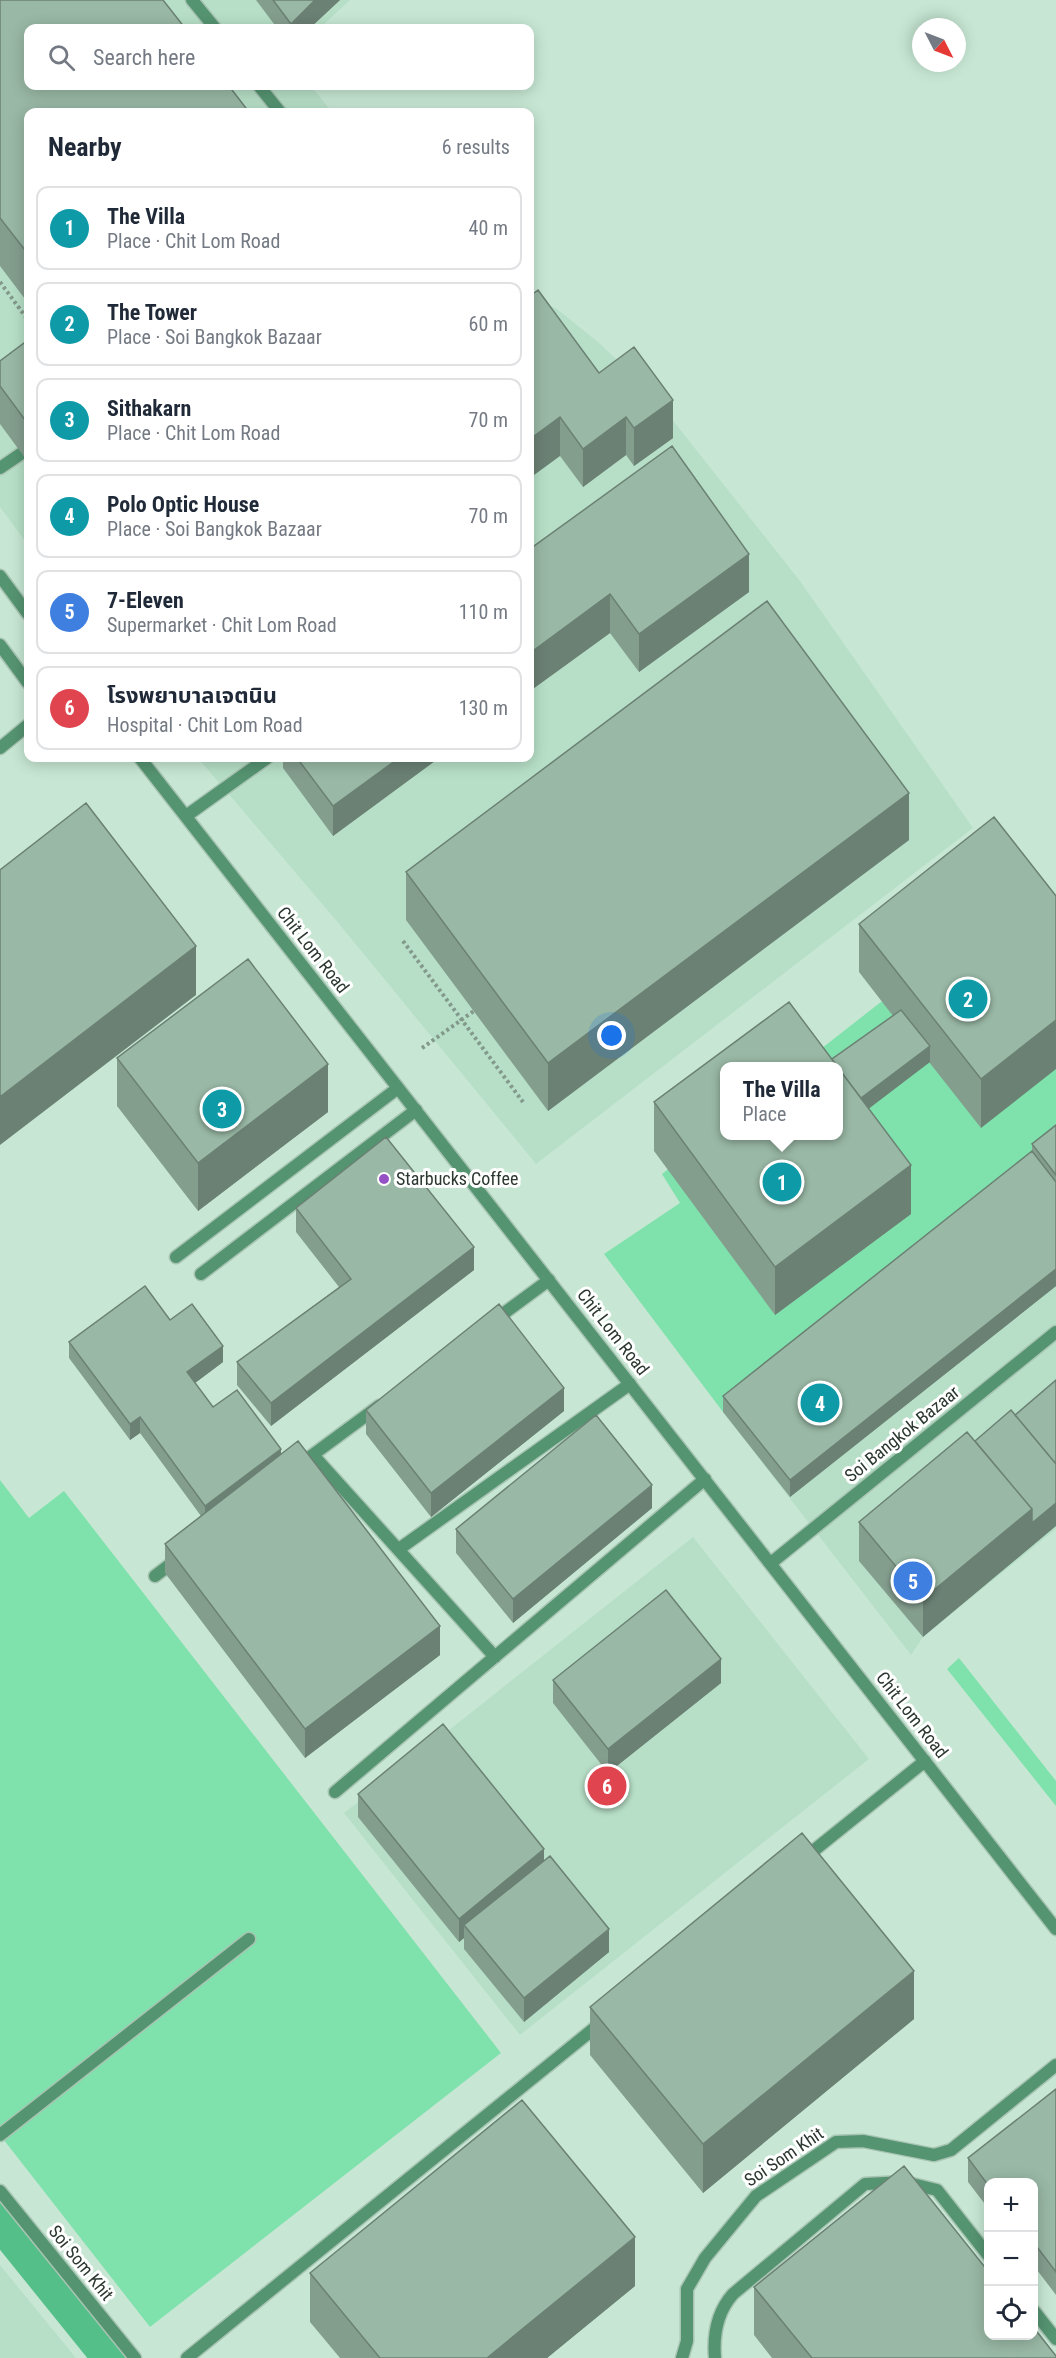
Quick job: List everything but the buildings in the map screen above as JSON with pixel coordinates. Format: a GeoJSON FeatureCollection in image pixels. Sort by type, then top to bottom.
{"type":"FeatureCollection","features":[{"type":"Feature","properties":{"kind":"street"},"geometry":{"type":"LineString","coordinates":[[192,0],[212,24]]}},
{"type":"Feature","properties":{"kind":"street"},"geometry":{"type":"LineString","coordinates":[[262,90],[277,108]]}},
{"type":"Feature","properties":{"kind":"street"},"geometry":{"type":"LineString","coordinates":[[0,468],[22,453]]}},
{"type":"Feature","properties":{"kind":"street"},"geometry":{"type":"LineString","coordinates":[[0,576],[24,609]]}},
{"type":"Feature","properties":{"kind":"street"},"geometry":{"type":"LineString","coordinates":[[0,645],[24,678]]}},
{"type":"Feature","properties":{"kind":"street"},"geometry":{"type":"LineString","coordinates":[[0,748],[24,728]]}},
{"type":"Feature","properties":{"kind":"street","name":"Chit Lom Road"},"geometry":{"type":"LineString","coordinates":[[143,762],[1056,1929]]}},
{"type":"Feature","properties":{"kind":"street"},"geometry":{"type":"LineString","coordinates":[[186,816],[261,762]]}},
{"type":"Feature","properties":{"kind":"street"},"geometry":{"type":"LineString","coordinates":[[176,1257],[399,1088]]}},
{"type":"Feature","properties":{"kind":"street"},"geometry":{"type":"LineString","coordinates":[[201,1274],[416,1110]]}},
{"type":"Feature","properties":{"kind":"street"},"geometry":{"type":"LineString","coordinates":[[483,1329],[549,1280]]}},
{"type":"Feature","properties":{"kind":"street","name":"Soi Bangkok Bazaar"},"geometry":{"type":"LineString","coordinates":[[771,1563],[1056,1332]]}},
{"type":"Feature","properties":{"kind":"street"},"geometry":{"type":"LineString","coordinates":[[399,1549],[630,1384]]}},
{"type":"Feature","properties":{"kind":"street"},"geometry":{"type":"LineString","coordinates":[[285,1476],[388,1399]]}},
{"type":"Feature","properties":{"kind":"street"},"geometry":{"type":"LineString","coordinates":[[313,1455],[495,1657]]}},
{"type":"Feature","properties":{"kind":"street"},"geometry":{"type":"LineString","coordinates":[[335,1792],[705,1479]]}},
{"type":"Feature","properties":{"kind":"street"},"geometry":{"type":"LineString","coordinates":[[155,1576],[183,1555]]}},
{"type":"Feature","properties":{"kind":"street"},"geometry":{"type":"LineString","coordinates":[[796,1865],[925,1761]]}},
{"type":"Feature","properties":{"kind":"street"},"geometry":{"type":"LineString","coordinates":[[0,2135],[249,1940]]}},
{"type":"Feature","properties":{"kind":"street"},"geometry":{"type":"LineString","coordinates":[[187,2358],[611,2015]]}},
{"type":"Feature","properties":{"kind":"street","name":"Soi Som Khit"},"geometry":{"type":"LineString","coordinates":[[682,2358],[687,2341],[687,2289],[705,2258],[756,2196],[836,2142],[863,2141],[934,2155],[951,2150],[1056,2065]]}},
{"type":"Feature","properties":{"kind":"street"},"geometry":{"type":"LineString","coordinates":[[714,2358],[715,2329],[724,2304],[865,2184],[903,2182],[937,2190],[984,2250]]}},
{"type":"Feature","properties":{"kind":"street","name":"Soi Som Khit"},"geometry":{"type":"LineString","coordinates":[[0,2191],[135,2358]]}},
{"type":"Feature","properties":{"kind":"street"},"geometry":{"type":"LineString","coordinates":[[1038,2316],[1056,2339]]}},
{"type":"Feature","properties":{"kind":"path"},"geometry":{"type":"LineString","coordinates":[[0,282],[24,315]]}},
{"type":"Feature","properties":{"kind":"path"},"geometry":{"type":"LineString","coordinates":[[404,941],[523,1102]]}},
{"type":"Feature","properties":{"kind":"path"},"geometry":{"type":"LineString","coordinates":[[422,1048],[474,1011]]}},
{"type":"Feature","properties":{"kind":"shaded area"},"geometry":{"type":"Polygon","coordinates":[[[0,0],[350,0],[324,24],[24,24],[24,90],[314,90],[329,108],[24,108],[24,540],[0,507],[0,0]]]}},
{"type":"Feature","properties":{"kind":"shaded area"},"geometry":{"type":"Polygon","coordinates":[[[534,296],[557,309],[598,342],[648,389],[800,581],[973,828],[536,1164],[335,919],[201,762],[534,762],[534,296]]]}},
{"type":"Feature","properties":{"kind":"shaded area"},"geometry":{"type":"Polygon","coordinates":[[[1056,1148],[1056,1529],[923,1637],[911,1655],[723,1412],[1056,1148]]]}},
{"type":"Feature","properties":{"kind":"shaded area"},"geometry":{"type":"Polygon","coordinates":[[[693,1537],[869,1759],[520,2035],[344,1813],[693,1537]]]}},
{"type":"Feature","properties":{"kind":"shaded area"},"geometry":{"type":"Polygon","coordinates":[[[0,2265],[76,2358],[0,2358],[0,2265]]]}},
{"type":"Feature","properties":{"kind":"green space"},"geometry":{"type":"Polygon","coordinates":[[[1023,891],[1056,932],[1056,1149],[723,1412],[604,1254],[680,1203],[662,1174],[720,1128],[720,1140],[843,1140],[843,1062],[804,1062],[1023,891]]]}},
{"type":"Feature","properties":{"kind":"green space"},"geometry":{"type":"Polygon","coordinates":[[[0,1480],[29,1518],[64,1491],[501,2053],[150,2327],[0,2135],[0,1480]]]}},
{"type":"Feature","properties":{"kind":"green space"},"geometry":{"type":"Polygon","coordinates":[[[959,1658],[1056,1781],[1056,1806],[947,1669],[959,1658]]]}},
{"type":"Feature","properties":{"kind":"waterway"},"geometry":{"type":"LineString","coordinates":[[0,2218],[113,2358]]}},
{"type":"Feature","properties":{"kind":"place","name":"The Tower"},"geometry":{"type":"Point","coordinates":[968,999]}},
{"type":"Feature","properties":{"kind":"place","name":"Sithakarn"},"geometry":{"type":"Point","coordinates":[222,1109]}},
{"type":"Feature","properties":{"kind":"place","name":"Starbucks Coffee"},"geometry":{"type":"Point","coordinates":[384,1179]}},
{"type":"Feature","properties":{"kind":"place","name":"The Villa"},"geometry":{"type":"Point","coordinates":[782,1182]}},
{"type":"Feature","properties":{"kind":"place","name":"Polo Optic House"},"geometry":{"type":"Point","coordinates":[820,1403]}},
{"type":"Feature","properties":{"kind":"place","name":"7-Eleven"},"geometry":{"type":"Point","coordinates":[913,1581]}},
{"type":"Feature","properties":{"kind":"place","name":"โรงพยาบาลเจตนิน"},"geometry":{"type":"Point","coordinates":[607,1786]}}]}
